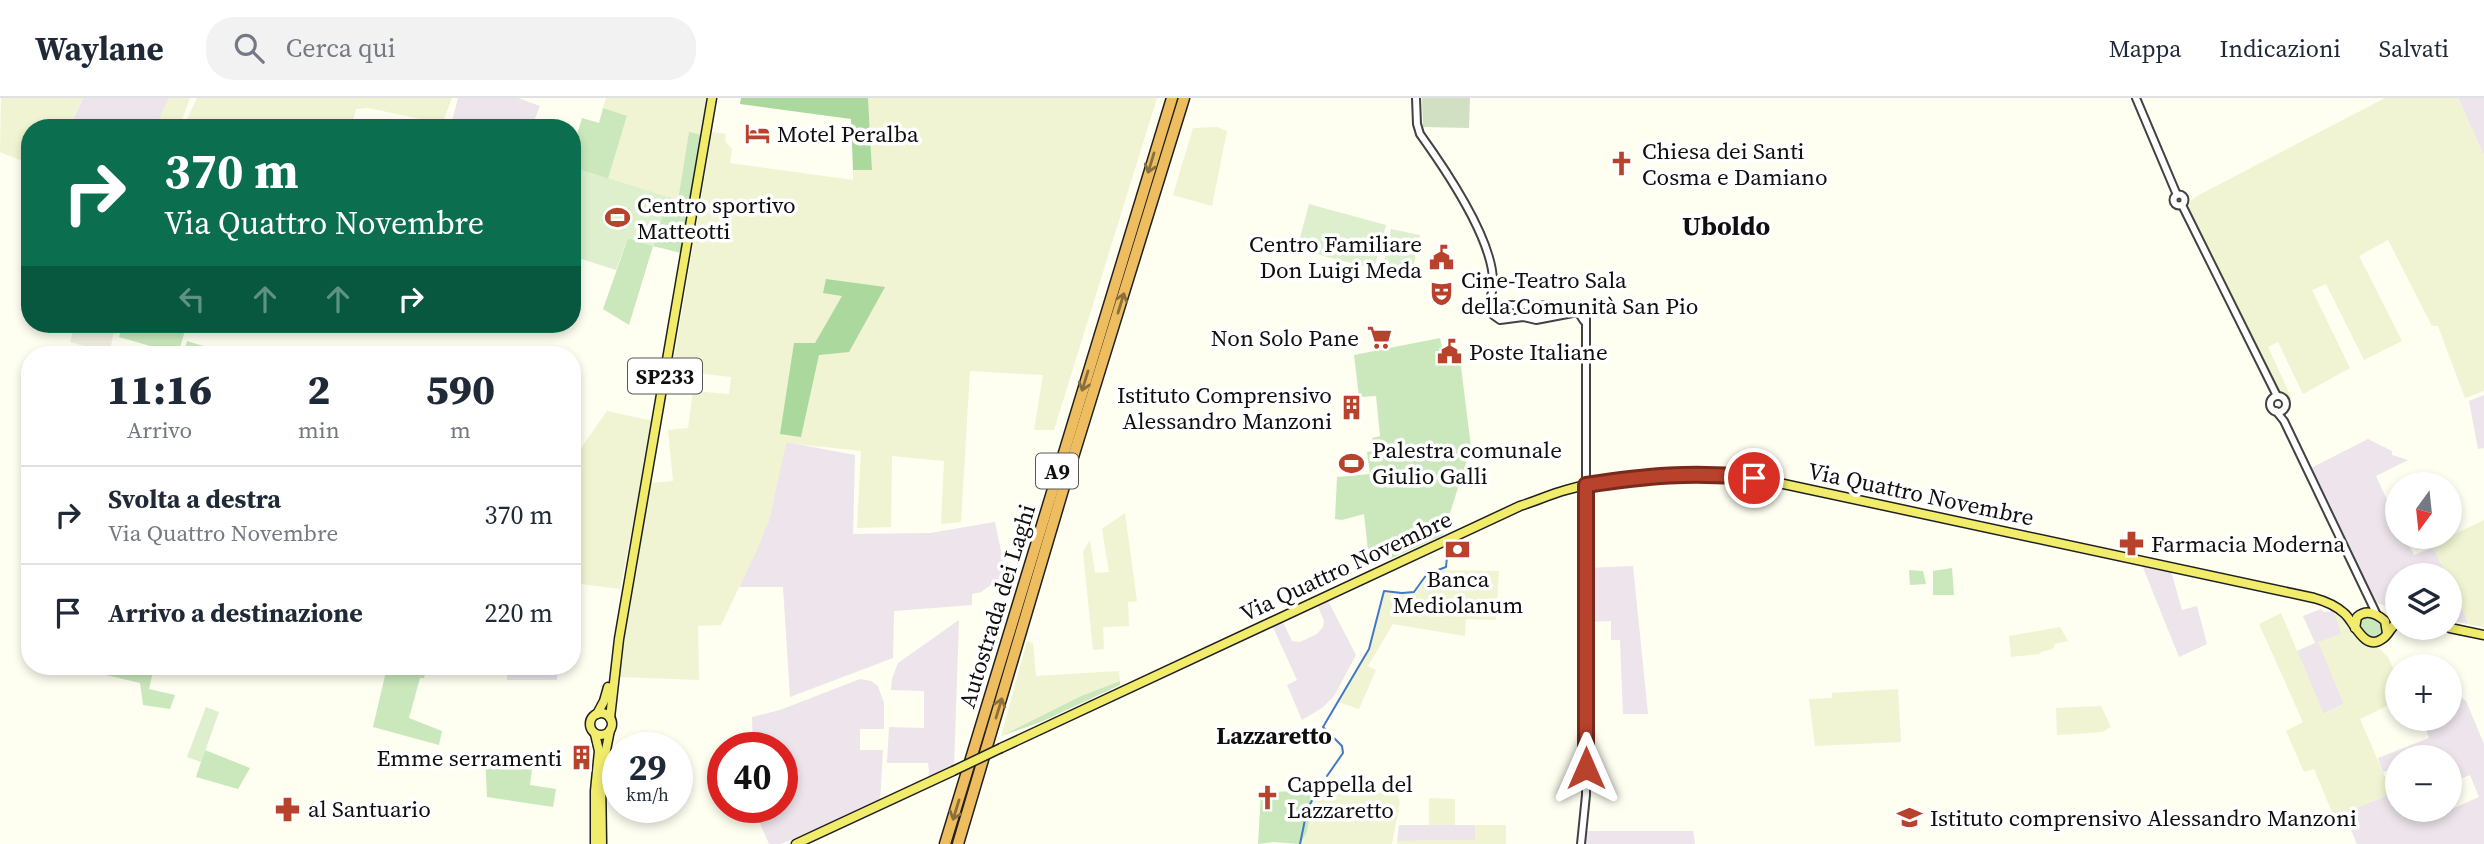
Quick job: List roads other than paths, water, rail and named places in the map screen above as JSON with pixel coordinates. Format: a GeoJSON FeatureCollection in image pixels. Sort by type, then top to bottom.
{"type":"FeatureCollection","features":[{"type":"Feature","properties":{"kind":"highway","name":"Autostrada dei Laghi"},"geometry":{"type":"LineString","coordinates":[[946,844],[1170,98]]}},
{"type":"Feature","properties":{"kind":"highway","name":"Autostrada dei Laghi"},"geometry":{"type":"LineString","coordinates":[[958,844],[1061,496],[1184,98]]}},
{"type":"Feature","properties":{"kind":"main road","name":"SP233"},"geometry":{"type":"LineString","coordinates":[[602,844],[601,775],[610,730],[619,639],[712,98]]}},
{"type":"Feature","properties":{"kind":"main road","name":"SP233"},"geometry":{"type":"LineString","coordinates":[[711,113],[720,98]]}},
{"type":"Feature","properties":{"kind":"main road","name":"Via Quattro Novembre"},"geometry":{"type":"LineString","coordinates":[[796,844],[1520,506],[1586,485],[1650,475],[1754,478],[2333,600],[2354,613],[2362,613]]}},
{"type":"Feature","properties":{"kind":"main road","name":"Via Quattro Novembre"},"geometry":{"type":"LineString","coordinates":[[2314,598],[2338,608],[2355,628]]}},
{"type":"Feature","properties":{"kind":"main road"},"geometry":{"type":"LineString","coordinates":[[2385,617],[2371,612],[2362,613],[2356,619],[2355,628],[2361,636],[2371,641],[2382,639],[2385,635]]}},
{"type":"Feature","properties":{"kind":"main road"},"geometry":{"type":"LineString","coordinates":[[2377,615],[2385,621]]}},
{"type":"Feature","properties":{"kind":"main road"},"geometry":{"type":"LineString","coordinates":[[2462,630],[2484,635]]}},
{"type":"Feature","properties":{"kind":"main road","name":"SP233"},"geometry":{"type":"LineString","coordinates":[[595,844],[595,791],[599,751],[595,734],[589,725],[604,701],[619,639]]}},
{"type":"Feature","properties":{"kind":"main road"},"geometry":{"type":"LineString","coordinates":[[597,714],[610,718]]}},
{"type":"Feature","properties":{"kind":"main road"},"geometry":{"type":"LineString","coordinates":[[595,734],[605,735],[610,730]]}},
{"type":"Feature","properties":{"kind":"street"},"geometry":{"type":"LineString","coordinates":[[1416,98],[1416,124],[1420,134],[1485,241],[1491,269],[1491,298],[1488,302],[1495,318],[1539,319],[1580,312],[1584,322]]}},
{"type":"Feature","properties":{"kind":"street"},"geometry":{"type":"LineString","coordinates":[[2136,98],[2177,195],[2174,202],[2182,205],[2275,397],[2286,401],[2280,411]]}},
{"type":"Feature","properties":{"kind":"street"},"geometry":{"type":"LineString","coordinates":[[1491,298],[1503,305],[1583,306]]}},
{"type":"Feature","properties":{"kind":"street"},"geometry":{"type":"LineString","coordinates":[[1490,311],[1503,305]]}},
{"type":"Feature","properties":{"kind":"street"},"geometry":{"type":"LineString","coordinates":[[1529,319],[1527,312],[1531,305]]}},
{"type":"Feature","properties":{"kind":"street"},"geometry":{"type":"LineString","coordinates":[[1539,319],[1543,313],[1540,306]]}},
{"type":"Feature","properties":{"kind":"street"},"geometry":{"type":"LineString","coordinates":[[1574,312],[1583,306]]}},
{"type":"Feature","properties":{"kind":"street"},"geometry":{"type":"LineString","coordinates":[[1581,844],[1586,795],[1586,313],[1583,306]]}},
{"type":"Feature","properties":{"kind":"street"},"geometry":{"type":"LineString","coordinates":[[2275,397],[2271,406],[2280,411],[2377,615]]}},
{"type":"Feature","properties":{"kind":"street"},"geometry":{"type":"LineString","coordinates":[[2362,613],[2367,607],[2367,596]]}},
{"type":"Feature","properties":{"kind":"waterway"},"geometry":{"type":"LineString","coordinates":[[1327,776],[1343,753],[1342,746],[1323,727],[1369,649],[1384,591],[1414,592],[1427,574],[1446,567],[1448,546]]}},
{"type":"Feature","properties":{"kind":"waterway"},"geometry":{"type":"LineString","coordinates":[[1300,844],[1307,810],[1320,785]]}},
{"type":"Feature","properties":{"kind":"place","name":"Motel Peralba"},"geometry":{"type":"Point","coordinates":[757,134]}},
{"type":"Feature","properties":{"kind":"place","name":"Chiesa dei Santi Cosma e Damiano"},"geometry":{"type":"Point","coordinates":[1622,164]}},
{"type":"Feature","properties":{"kind":"place","name":"Centro sportivo Matteotti"},"geometry":{"type":"Point","coordinates":[617,218]}},
{"type":"Feature","properties":{"kind":"place","name":"Centro Familiare Don Luigi Meda"},"geometry":{"type":"Point","coordinates":[1442,257]}},
{"type":"Feature","properties":{"kind":"place","name":"Cine-Teatro Sala della Comunità San Pio"},"geometry":{"type":"Point","coordinates":[1441,293]}},
{"type":"Feature","properties":{"kind":"place","name":"Non Solo Pane"},"geometry":{"type":"Point","coordinates":[1379,338]}},
{"type":"Feature","properties":{"kind":"place","name":"Poste Italiane"},"geometry":{"type":"Point","coordinates":[1449,352]}},
{"type":"Feature","properties":{"kind":"place","name":"Istituto Comprensivo Alessandro Manzoni"},"geometry":{"type":"Point","coordinates":[1352,408]}},
{"type":"Feature","properties":{"kind":"place","name":"Palestra comunale Giulio Galli"},"geometry":{"type":"Point","coordinates":[1352,463]}},
{"type":"Feature","properties":{"kind":"place","name":"Farmacia Moderna"},"geometry":{"type":"Point","coordinates":[2131,544]}},
{"type":"Feature","properties":{"kind":"place","name":"Banca Mediolanum"},"geometry":{"type":"Point","coordinates":[1458,549]}},
{"type":"Feature","properties":{"kind":"place","name":"Emme serramenti"},"geometry":{"type":"Point","coordinates":[582,758]}},
{"type":"Feature","properties":{"kind":"place","name":"Cappella del Lazzaretto"},"geometry":{"type":"Point","coordinates":[1267,797]}},
{"type":"Feature","properties":{"kind":"place","name":"al Santuario"},"geometry":{"type":"Point","coordinates":[288,809]}},
{"type":"Feature","properties":{"kind":"place","name":"Istituto comprensivo Alessandro Manzoni"},"geometry":{"type":"Point","coordinates":[1910,818]}},
{"type":"Feature","properties":{"kind":"district","name":"Uboldo"},"geometry":{"type":"Point","coordinates":[1726,226]}},
{"type":"Feature","properties":{"kind":"district","name":"Lazzaretto"},"geometry":{"type":"Point","coordinates":[1274,735]}}]}
